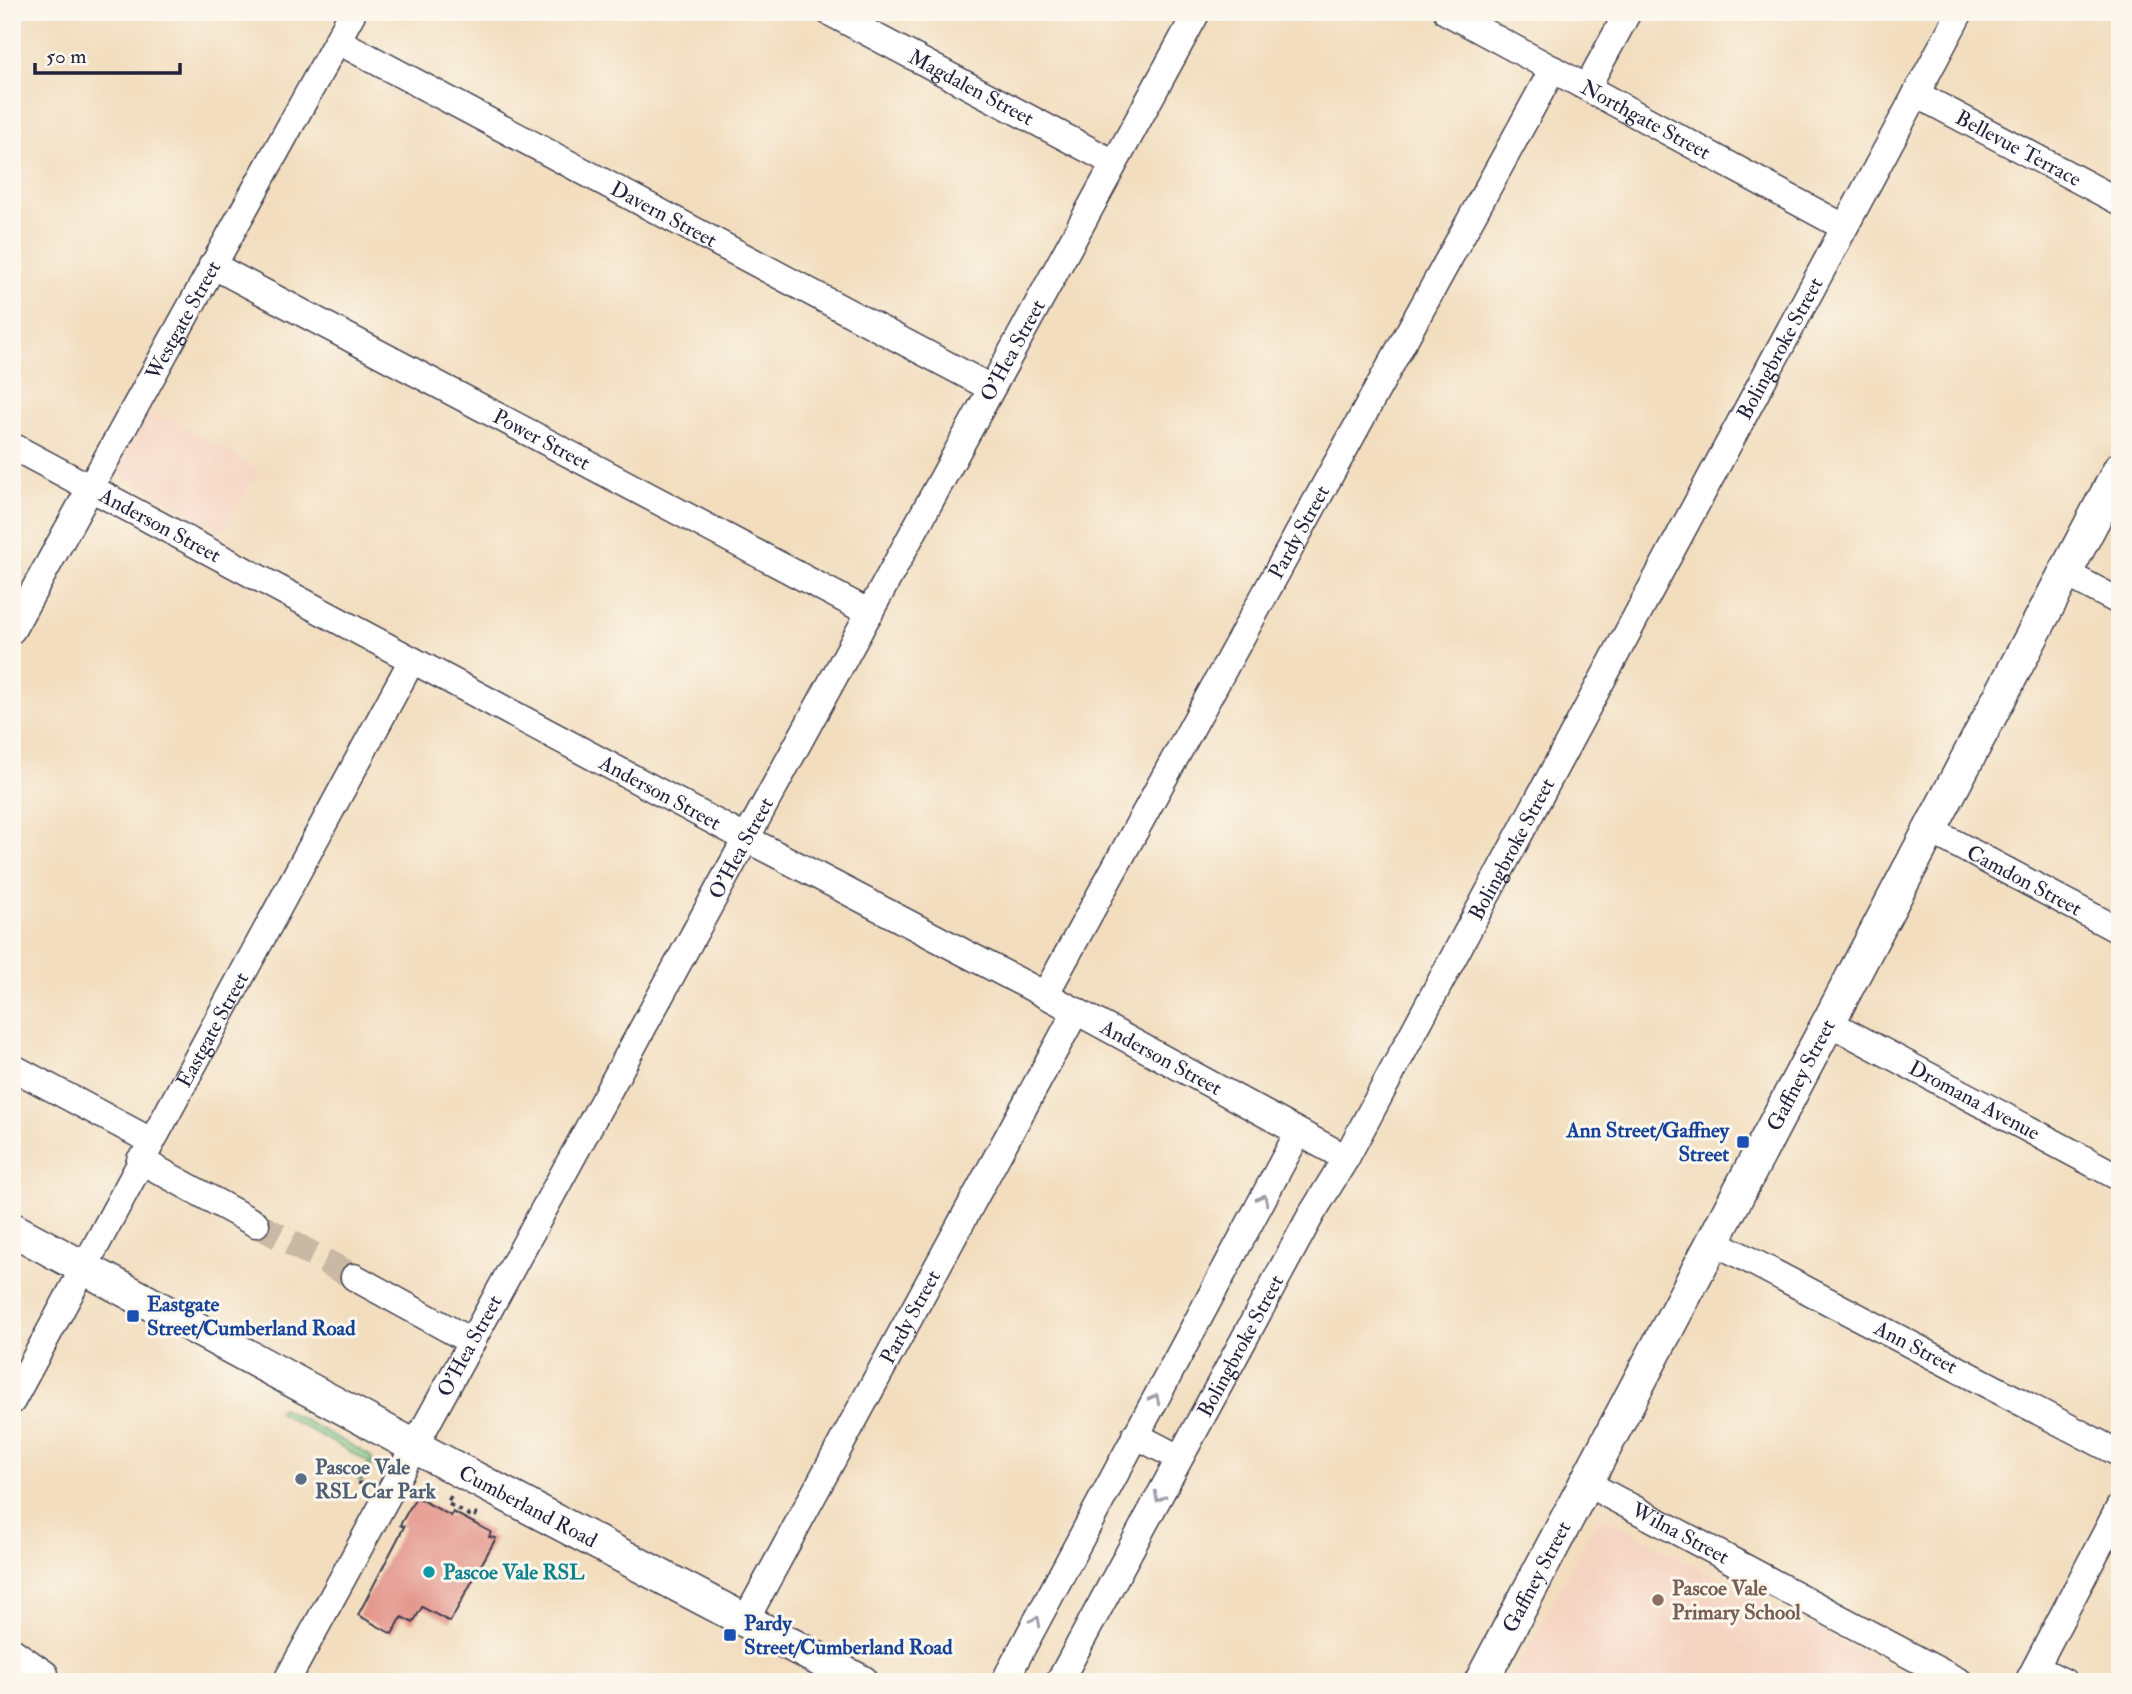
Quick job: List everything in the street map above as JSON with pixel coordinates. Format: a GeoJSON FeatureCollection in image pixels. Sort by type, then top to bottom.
{"type":"FeatureCollection","features":[{"type":"Feature","properties":{"kind":"main road","name":"Gaffney Street"},"geometry":{"type":"LineString","coordinates":[[1481,1682],[2120,468]]}},
{"type":"Feature","properties":{"kind":"main road","name":"Cumberland Road"},"geometry":{"type":"LineString","coordinates":[[12,1230],[862,1682]]}},
{"type":"Feature","properties":{"kind":"street","name":"Westgate Street"},"geometry":{"type":"LineString","coordinates":[[12,630],[352,12]]}},
{"type":"Feature","properties":{"kind":"street","name":"Magdalen Street"},"geometry":{"type":"LineString","coordinates":[[829,12],[1114,163]]}},
{"type":"Feature","properties":{"kind":"street","name":"O'Hea Street"},"geometry":{"type":"LineString","coordinates":[[286,1682],[1197,12]]}},
{"type":"Feature","properties":{"kind":"street","name":"Northgate Street"},"geometry":{"type":"LineString","coordinates":[[1447,12],[1844,227]]}},
{"type":"Feature","properties":{"kind":"street"},"geometry":{"type":"LineString","coordinates":[[1587,87],[1628,12]]}},
{"type":"Feature","properties":{"kind":"street","name":"Bolingbroke Street"},"geometry":{"type":"LineString","coordinates":[[1059,1682],[1311,1215],[1346,1158],[1960,12]]}},
{"type":"Feature","properties":{"kind":"street","name":"Davern Street"},"geometry":{"type":"LineString","coordinates":[[338,41],[991,388]]}},
{"type":"Feature","properties":{"kind":"street","name":"Pardy Street"},"geometry":{"type":"LineString","coordinates":[[1045,995],[1553,69]]}},
{"type":"Feature","properties":{"kind":"street","name":"Bellevue Terrace"},"geometry":{"type":"LineString","coordinates":[[1916,94],[2120,202]]}},
{"type":"Feature","properties":{"kind":"street","name":"Power Street"},"geometry":{"type":"LineString","coordinates":[[212,265],[870,613]]}},
{"type":"Feature","properties":{"kind":"street","name":"Anderson Street"},"geometry":{"type":"LineString","coordinates":[[12,446],[747,839],[1076,1011],[1346,1158]]}},
{"type":"Feature","properties":{"kind":"street"},"geometry":{"type":"LineString","coordinates":[[2065,573],[2120,602]]}},
{"type":"Feature","properties":{"kind":"street","name":"Eastgate Street"},"geometry":{"type":"LineString","coordinates":[[12,1401],[412,660]]}},
{"type":"Feature","properties":{"kind":"street","name":"Camdon Street"},"geometry":{"type":"LineString","coordinates":[[1930,830],[2120,931]]}},
{"type":"Feature","properties":{"kind":"street","name":"Pardy Street"},"geometry":{"type":"LineString","coordinates":[[745,1621],[1076,1011]]}},
{"type":"Feature","properties":{"kind":"street","name":"Dromana Avenue"},"geometry":{"type":"LineString","coordinates":[[1828,1022],[2120,1178]]}},
{"type":"Feature","properties":{"kind":"street"},"geometry":{"type":"LineString","coordinates":[[12,1068],[256,1224]]}},
{"type":"Feature","properties":{"kind":"street"},"geometry":{"type":"LineString","coordinates":[[1004,1682],[1298,1133]]}},
{"type":"Feature","properties":{"kind":"street","name":"Ann Street"},"geometry":{"type":"LineString","coordinates":[[1713,1241],[2120,1454]]}},
{"type":"Feature","properties":{"kind":"street"},"geometry":{"type":"LineString","coordinates":[[354,1277],[472,1342]]}},
{"type":"Feature","properties":{"kind":"street"},"geometry":{"type":"LineString","coordinates":[[1135,1435],[1179,1458]]}},
{"type":"Feature","properties":{"kind":"street","name":"Wilna Street"},"geometry":{"type":"LineString","coordinates":[[1586,1482],[1961,1682]]}},
{"type":"Feature","properties":{"kind":"street"},"geometry":{"type":"LineString","coordinates":[[2064,1682],[2032,1675],[2120,1506]]}},
{"type":"Feature","properties":{"kind":"street"},"geometry":{"type":"LineString","coordinates":[[12,1651],[45,1674]]}},
{"type":"Feature","properties":{"kind":"path"},"geometry":{"type":"LineString","coordinates":[[358,1483],[364,1484]]}},
{"type":"Feature","properties":{"kind":"path"},"geometry":{"type":"LineString","coordinates":[[451,1496],[447,1503],[464,1515],[474,1518],[478,1511]]}},
{"type":"Feature","properties":{"kind":"shaded area"},"geometry":{"type":"Polygon","coordinates":[[[152,409],[259,469],[223,532],[117,472],[152,409]]]}},
{"type":"Feature","properties":{"kind":"shaded area","name":"Pascoe Vale Primary School"},"geometry":{"type":"Polygon","coordinates":[[[1603,1518],[1909,1676],[1906,1682],[1510,1682],[1594,1525],[1603,1518]]]}},
{"type":"Feature","properties":{"kind":"green space"},"geometry":{"type":"Polygon","coordinates":[[[281,1408],[370,1456],[373,1462],[362,1481],[359,1481],[369,1462],[278,1412],[281,1408]]]}},
{"type":"Feature","properties":{"kind":"building","name":"Pascoe Vale RSL"},"geometry":{"type":"Polygon","coordinates":[[[416,1497],[451,1516],[453,1512],[491,1532],[489,1537],[496,1538],[450,1622],[422,1607],[413,1623],[402,1617],[392,1634],[358,1615],[404,1527],[400,1525],[416,1497]]]}},
{"type":"Feature","properties":{"kind":"tunnel"},"geometry":{"type":"LineString","coordinates":[[256,1224],[354,1277]]}},
{"type":"Feature","properties":{"kind":"place","name":"Ann Street/Gaffney Street"},"geometry":{"type":"Point","coordinates":[1743,1142]}},
{"type":"Feature","properties":{"kind":"place","name":"Eastgate Street/Cumberland Road"},"geometry":{"type":"Point","coordinates":[133,1316]}},
{"type":"Feature","properties":{"kind":"place","name":"Pascoe Vale RSL Car Park"},"geometry":{"type":"Point","coordinates":[301,1479]}},
{"type":"Feature","properties":{"kind":"place","name":"Pascoe Vale RSL"},"geometry":{"type":"Point","coordinates":[429,1572]}},
{"type":"Feature","properties":{"kind":"place","name":"Pascoe Vale Primary School"},"geometry":{"type":"Point","coordinates":[1658,1600]}},
{"type":"Feature","properties":{"kind":"place","name":"Pardy Street/Cumberland Road"},"geometry":{"type":"Point","coordinates":[730,1635]}}]}
